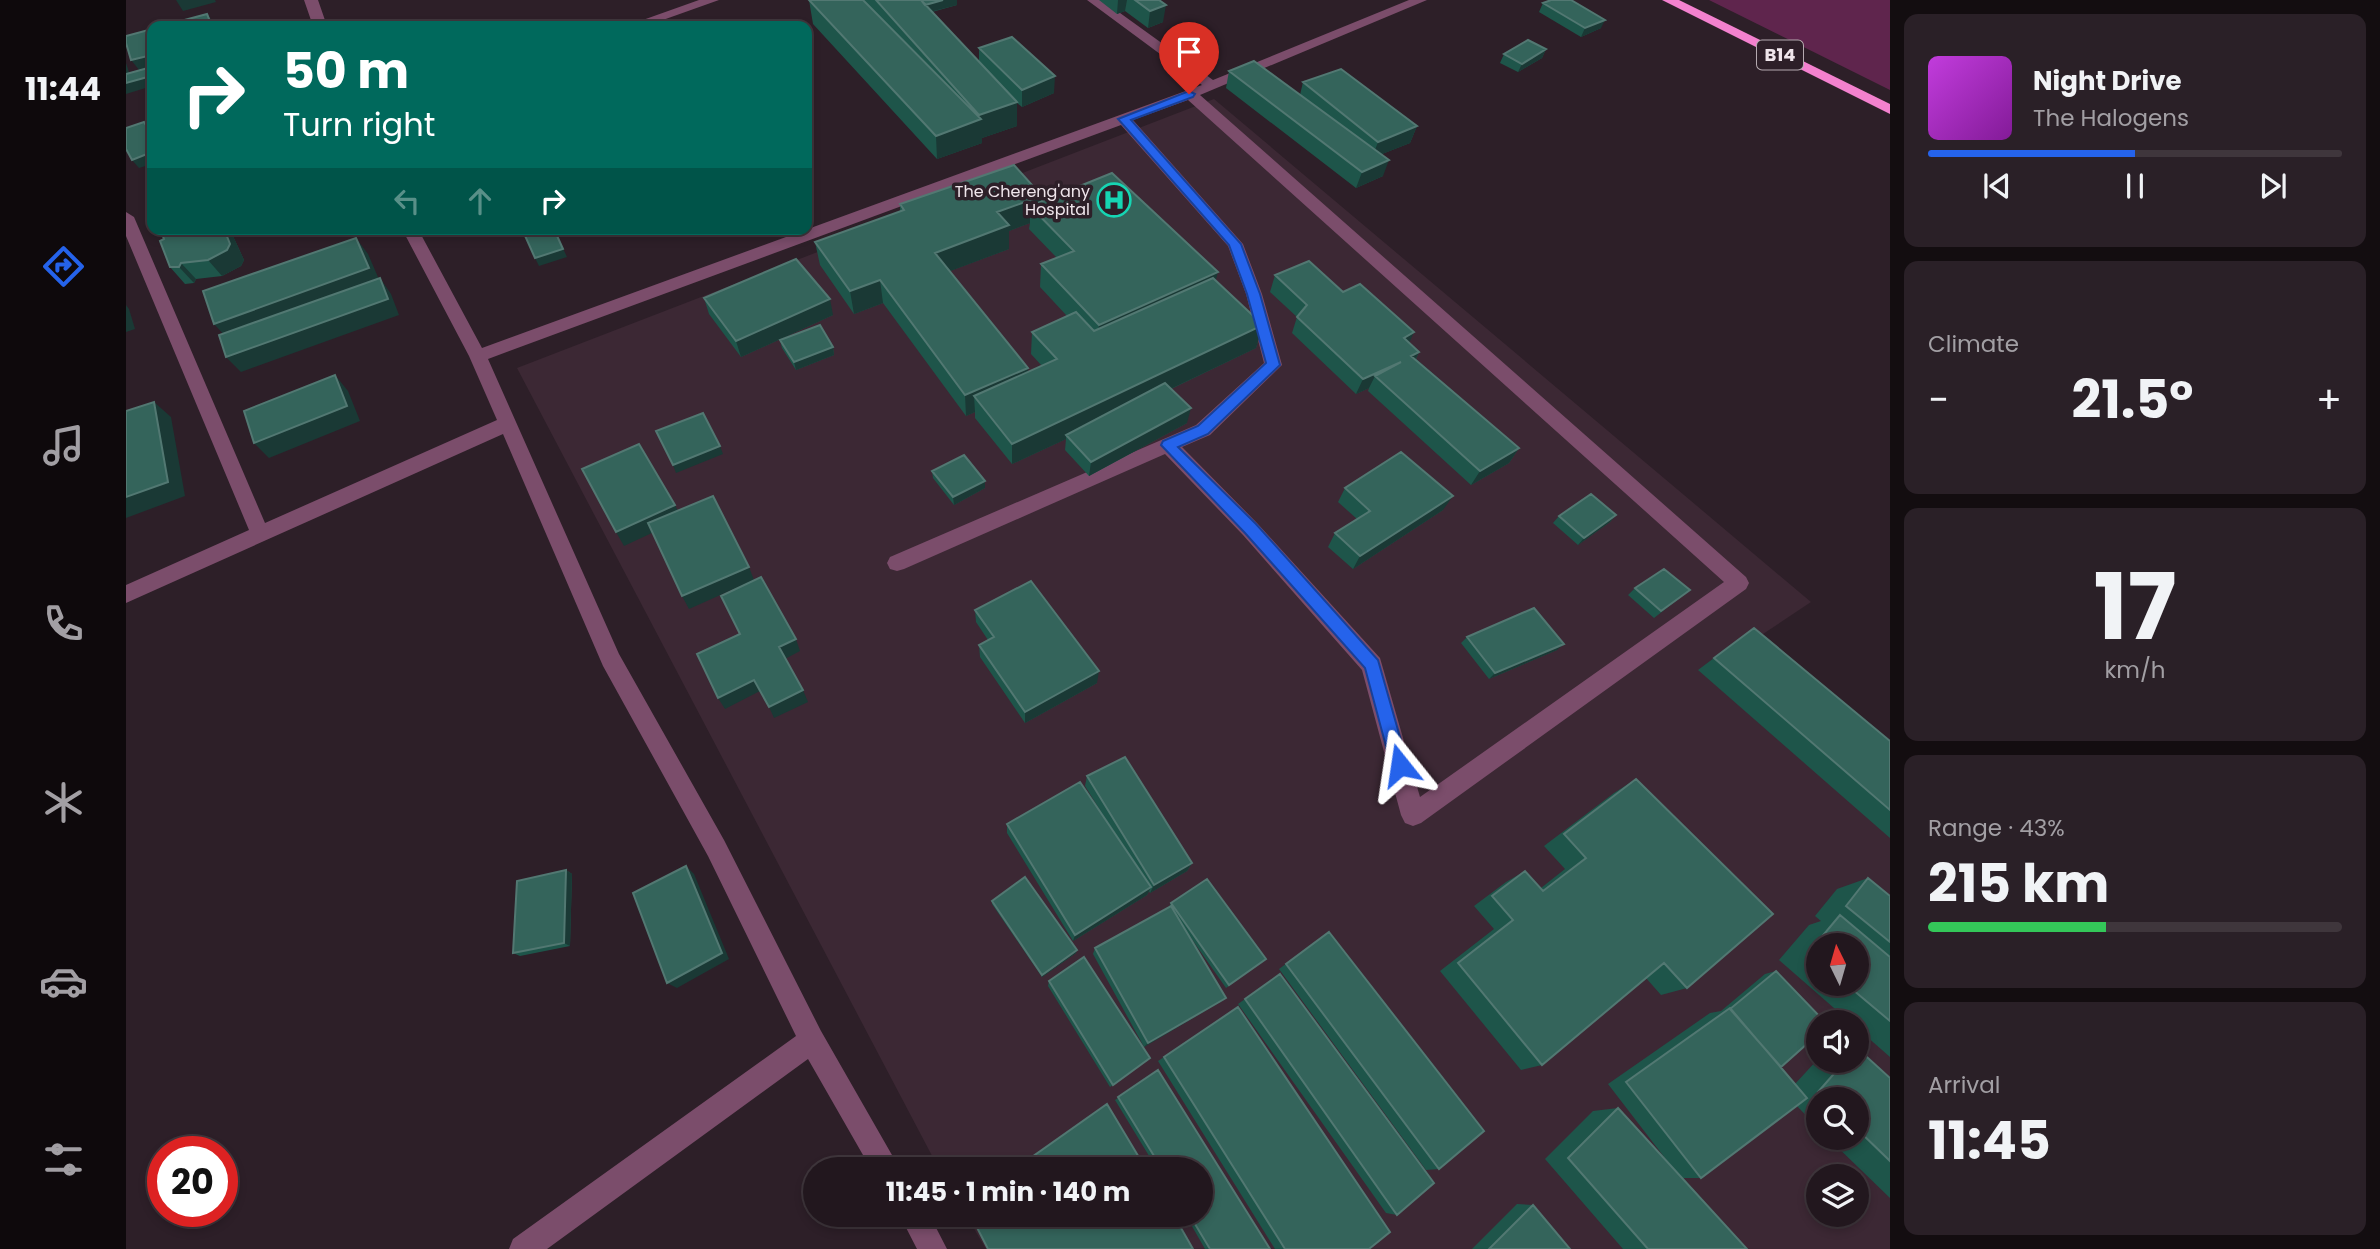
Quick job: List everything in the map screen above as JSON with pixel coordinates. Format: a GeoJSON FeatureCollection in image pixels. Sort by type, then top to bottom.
{"type":"FeatureCollection","features":[{"type":"Feature","properties":{"kind":"highway","name":"B14"},"geometry":{"type":"LineString","coordinates":[[1669,0],[1890,110]]}},
{"type":"Feature","properties":{"kind":"street"},"geometry":{"type":"LineString","coordinates":[[311,0],[318,21]]}},
{"type":"Feature","properties":{"kind":"street"},"geometry":{"type":"LineString","coordinates":[[649,21],[712,0]]}},
{"type":"Feature","properties":{"kind":"street"},"geometry":{"type":"LineString","coordinates":[[1094,0],[1212,86]]}},
{"type":"Feature","properties":{"kind":"street"},"geometry":{"type":"LineString","coordinates":[[812,233],[1212,86],[1420,0]]}},
{"type":"Feature","properties":{"kind":"street"},"geometry":{"type":"LineString","coordinates":[[1168,445],[1250,529],[1372,665],[1413,815],[1739,583],[1189,94]]}},
{"type":"Feature","properties":{"kind":"street"},"geometry":{"type":"LineString","coordinates":[[897,563],[1203,430],[1273,365],[1254,294],[1235,244],[1124,119]]}},
{"type":"Feature","properties":{"kind":"street"},"geometry":{"type":"LineString","coordinates":[[126,217],[260,534]]}},
{"type":"Feature","properties":{"kind":"street"},"geometry":{"type":"LineString","coordinates":[[413,235],[478,356],[611,659],[716,848],[812,1040],[879,1157]]}},
{"type":"Feature","properties":{"kind":"street"},"geometry":{"type":"LineString","coordinates":[[478,356],[808,235]]}},
{"type":"Feature","properties":{"kind":"street"},"geometry":{"type":"LineString","coordinates":[[126,594],[509,423]]}},
{"type":"Feature","properties":{"kind":"street"},"geometry":{"type":"LineString","coordinates":[[523,1249],[812,1040]]}},
{"type":"Feature","properties":{"kind":"street"},"geometry":{"type":"LineString","coordinates":[[920,1227],[933,1249]]}},
{"type":"Feature","properties":{"kind":"shaded area"},"geometry":{"type":"Polygon","coordinates":[[[1709,0],[1890,0],[1890,90],[1709,0]]]}},
{"type":"Feature","properties":{"kind":"shaded area"},"geometry":{"type":"Polygon","coordinates":[[[1214,99],[1811,602],[1763,634],[1890,741],[1890,1249],[986,1249],[973,1227],[1213,1227],[1213,1157],[933,1157],[517,368],[1214,99]]]}},
{"type":"Feature","properties":{"kind":"building"},"geometry":{"type":"Polygon","coordinates":[[[809,0],[863,0],[981,119],[936,136],[809,0]]]}},
{"type":"Feature","properties":{"kind":"building"},"geometry":{"type":"Polygon","coordinates":[[[876,0],[921,0],[1017,102],[979,115],[876,0]]]}},
{"type":"Feature","properties":{"kind":"building"},"geometry":{"type":"Polygon","coordinates":[[[921,0],[943,0],[925,5],[921,0]]]}},
{"type":"Feature","properties":{"kind":"building"},"geometry":{"type":"Polygon","coordinates":[[[1135,0],[1159,0],[1166,5],[1150,11],[1135,0]]]}},
{"type":"Feature","properties":{"kind":"building"},"geometry":{"type":"Polygon","coordinates":[[[1551,0],[1571,0],[1605,20],[1585,28],[1543,3],[1551,0]]]}},
{"type":"Feature","properties":{"kind":"building"},"geometry":{"type":"Polygon","coordinates":[[[207,14],[210,21],[181,21],[207,14]]]}},
{"type":"Feature","properties":{"kind":"building"},"geometry":{"type":"Polygon","coordinates":[[[147,30],[147,56],[131,60],[126,36],[147,30]]]}},
{"type":"Feature","properties":{"kind":"building"},"geometry":{"type":"Polygon","coordinates":[[[1012,37],[1055,76],[1022,90],[979,48],[1012,37]]]}},
{"type":"Feature","properties":{"kind":"building"},"geometry":{"type":"Polygon","coordinates":[[[1528,40],[1546,49],[1522,64],[1504,54],[1528,40]]]}},
{"type":"Feature","properties":{"kind":"building"},"geometry":{"type":"Polygon","coordinates":[[[1254,61],[1389,160],[1362,172],[1229,71],[1254,61]]]}},
{"type":"Feature","properties":{"kind":"building"},"geometry":{"type":"Polygon","coordinates":[[[147,68],[147,77],[126,83],[126,74],[147,68]]]}},
{"type":"Feature","properties":{"kind":"building"},"geometry":{"type":"Polygon","coordinates":[[[1341,69],[1417,126],[1378,142],[1303,82],[1341,69]]]}},
{"type":"Feature","properties":{"kind":"building"},"geometry":{"type":"Polygon","coordinates":[[[144,122],[147,127],[147,154],[132,160],[126,149],[126,128],[144,122]]]}},
{"type":"Feature","properties":{"kind":"building"},"geometry":{"type":"Polygon","coordinates":[[[1014,165],[1042,196],[997,212],[1009,225],[935,253],[1028,368],[965,395],[880,280],[850,291],[815,242],[904,210],[900,204],[1014,165]]]}},
{"type":"Feature","properties":{"kind":"building"},"geometry":{"type":"Polygon","coordinates":[[[1112,173],[1218,272],[1099,325],[1041,264],[1074,251],[1030,206],[1112,173]]]}},
{"type":"Feature","properties":{"kind":"building"},"geometry":{"type":"Polygon","coordinates":[[[162,235],[226,235],[230,244],[227,250],[208,260],[170,267],[160,241],[164,239],[162,235]]]}},
{"type":"Feature","properties":{"kind":"building"},"geometry":{"type":"Polygon","coordinates":[[[525,235],[557,235],[563,249],[535,258],[525,235]]]}},
{"type":"Feature","properties":{"kind":"building"},"geometry":{"type":"Polygon","coordinates":[[[356,238],[369,268],[214,324],[203,291],[356,238]]]}},
{"type":"Feature","properties":{"kind":"building"},"geometry":{"type":"Polygon","coordinates":[[[796,259],[830,299],[736,341],[704,298],[796,259]]]}},
{"type":"Feature","properties":{"kind":"building"},"geometry":{"type":"Polygon","coordinates":[[[1309,261],[1343,292],[1360,284],[1414,332],[1404,338],[1419,352],[1411,356],[1519,448],[1480,471],[1375,376],[1401,362],[1363,379],[1297,317],[1307,305],[1275,275],[1309,261]]]}},
{"type":"Feature","properties":{"kind":"building"},"geometry":{"type":"Polygon","coordinates":[[[380,278],[388,299],[226,357],[219,335],[380,278]]]}},
{"type":"Feature","properties":{"kind":"building"},"geometry":{"type":"Polygon","coordinates":[[[1213,278],[1263,325],[1012,444],[974,396],[1057,359],[1032,332],[1076,312],[1094,331],[1213,278]]]}},
{"type":"Feature","properties":{"kind":"building"},"geometry":{"type":"Polygon","coordinates":[[[820,325],[833,347],[794,362],[780,340],[820,325]]]}},
{"type":"Feature","properties":{"kind":"building"},"geometry":{"type":"Polygon","coordinates":[[[335,375],[347,406],[254,443],[244,411],[335,375]]]}},
{"type":"Feature","properties":{"kind":"building"},"geometry":{"type":"Polygon","coordinates":[[[1165,383],[1191,408],[1091,462],[1066,435],[1165,383]]]}},
{"type":"Feature","properties":{"kind":"building"},"geometry":{"type":"Polygon","coordinates":[[[154,402],[168,482],[126,497],[126,411],[154,402]]]}},
{"type":"Feature","properties":{"kind":"building"},"geometry":{"type":"Polygon","coordinates":[[[703,413],[720,446],[673,465],[656,431],[703,413]]]}},
{"type":"Feature","properties":{"kind":"building"},"geometry":{"type":"Polygon","coordinates":[[[639,444],[675,505],[616,532],[582,469],[639,444]]]}},
{"type":"Feature","properties":{"kind":"building"},"geometry":{"type":"Polygon","coordinates":[[[1401,452],[1453,496],[1360,556],[1335,533],[1370,511],[1345,488],[1401,452]]]}},
{"type":"Feature","properties":{"kind":"building"},"geometry":{"type":"Polygon","coordinates":[[[964,455],[985,481],[953,497],[932,471],[964,455]]]}},
{"type":"Feature","properties":{"kind":"building"},"geometry":{"type":"Polygon","coordinates":[[[1591,494],[1616,515],[1584,538],[1559,516],[1591,494]]]}},
{"type":"Feature","properties":{"kind":"building"},"geometry":{"type":"Polygon","coordinates":[[[713,496],[749,567],[682,596],[648,523],[713,496]]]}},
{"type":"Feature","properties":{"kind":"building"},"geometry":{"type":"Polygon","coordinates":[[[1664,569],[1690,590],[1661,611],[1635,588],[1664,569]]]}},
{"type":"Feature","properties":{"kind":"building"},"geometry":{"type":"Polygon","coordinates":[[[761,577],[796,639],[779,647],[803,690],[769,707],[754,680],[718,698],[697,654],[740,634],[721,596],[761,577]]]}},
{"type":"Feature","properties":{"kind":"building"},"geometry":{"type":"Polygon","coordinates":[[[1031,581],[1099,671],[1025,712],[979,645],[994,637],[975,610],[1031,581]]]}},
{"type":"Feature","properties":{"kind":"building"},"geometry":{"type":"Polygon","coordinates":[[[1534,608],[1564,644],[1495,673],[1467,637],[1534,608]]]}},
{"type":"Feature","properties":{"kind":"building"},"geometry":{"type":"Polygon","coordinates":[[[1754,628],[1890,741],[1890,810],[1714,658],[1754,628]]]}},
{"type":"Feature","properties":{"kind":"building"},"geometry":{"type":"Polygon","coordinates":[[[1125,757],[1192,863],[1154,885],[1087,776],[1125,757]]]}},
{"type":"Feature","properties":{"kind":"building"},"geometry":{"type":"Polygon","coordinates":[[[1636,779],[1773,914],[1687,988],[1664,963],[1542,1065],[1458,963],[1513,920],[1492,896],[1525,871],[1543,891],[1586,858],[1564,834],[1636,779]]]}},
{"type":"Feature","properties":{"kind":"building"},"geometry":{"type":"Polygon","coordinates":[[[1080,782],[1151,887],[1075,935],[1007,824],[1080,782]]]}},
{"type":"Feature","properties":{"kind":"building"},"geometry":{"type":"Polygon","coordinates":[[[686,866],[722,953],[667,983],[633,893],[686,866]]]}},
{"type":"Feature","properties":{"kind":"building"},"geometry":{"type":"Polygon","coordinates":[[[566,870],[564,943],[513,953],[517,881],[566,870]]]}},
{"type":"Feature","properties":{"kind":"building"},"geometry":{"type":"Polygon","coordinates":[[[1025,877],[1077,950],[1042,975],[992,901],[1025,877]]]}},
{"type":"Feature","properties":{"kind":"building"},"geometry":{"type":"Polygon","coordinates":[[[1868,878],[1890,896],[1890,942],[1846,906],[1868,878]]]}},
{"type":"Feature","properties":{"kind":"building"},"geometry":{"type":"Polygon","coordinates":[[[1207,879],[1266,959],[1229,985],[1171,903],[1207,879]]]}},
{"type":"Feature","properties":{"kind":"building"},"geometry":{"type":"Polygon","coordinates":[[[1171,906],[1226,998],[1148,1043],[1095,948],[1171,906]]]}},
{"type":"Feature","properties":{"kind":"building"},"geometry":{"type":"Polygon","coordinates":[[[1840,915],[1861,933],[1825,933],[1840,915]]]}},
{"type":"Feature","properties":{"kind":"building"},"geometry":{"type":"Polygon","coordinates":[[[1329,932],[1484,1131],[1439,1169],[1286,964],[1329,932]]]}},
{"type":"Feature","properties":{"kind":"building"},"geometry":{"type":"Polygon","coordinates":[[[1869,939],[1890,957],[1890,1021],[1860,996],[1869,996],[1869,939]]]}},
{"type":"Feature","properties":{"kind":"building"},"geometry":{"type":"Polygon","coordinates":[[[1084,957],[1150,1058],[1113,1085],[1049,981],[1084,957]]]}},
{"type":"Feature","properties":{"kind":"building"},"geometry":{"type":"Polygon","coordinates":[[[1776,971],[1813,1010],[1806,1010],[1806,1045],[1781,1067],[1730,1009],[1776,971]]]}},
{"type":"Feature","properties":{"kind":"building"},"geometry":{"type":"Polygon","coordinates":[[[1280,974],[1434,1183],[1397,1215],[1245,999],[1280,974]]]}},
{"type":"Feature","properties":{"kind":"building"},"geometry":{"type":"Polygon","coordinates":[[[1238,1007],[1390,1232],[1369,1249],[1285,1249],[1164,1057],[1238,1007]]]}},
{"type":"Feature","properties":{"kind":"building"},"geometry":{"type":"Polygon","coordinates":[[[1730,1008],[1806,1099],[1701,1178],[1626,1082],[1730,1008]]]}},
{"type":"Feature","properties":{"kind":"building"},"geometry":{"type":"Polygon","coordinates":[[[1869,1059],[1890,1078],[1890,1161],[1869,1141],[1869,1087],[1822,1087],[1835,1073],[1869,1073],[1869,1059]]]}},
{"type":"Feature","properties":{"kind":"building"},"geometry":{"type":"Polygon","coordinates":[[[1158,1070],[1212,1157],[1155,1157],[1118,1097],[1158,1070]]]}},
{"type":"Feature","properties":{"kind":"building"},"geometry":{"type":"Polygon","coordinates":[[[1107,1104],[1139,1157],[1032,1157],[1107,1104]]]}},
{"type":"Feature","properties":{"kind":"building"},"geometry":{"type":"Polygon","coordinates":[[[1618,1108],[1747,1249],[1648,1249],[1568,1158],[1618,1108]]]}},
{"type":"Feature","properties":{"kind":"building"},"geometry":{"type":"Polygon","coordinates":[[[1213,1158],[1270,1249],[1210,1249],[1197,1227],[1213,1227],[1213,1158]]]}},
{"type":"Feature","properties":{"kind":"building"},"geometry":{"type":"Polygon","coordinates":[[[1533,1205],[1570,1249],[1489,1249],[1533,1205]]]}},
{"type":"Feature","properties":{"kind":"building"},"geometry":{"type":"Polygon","coordinates":[[[977,1227],[1180,1227],[1193,1249],[988,1249],[977,1227]]]}},
{"type":"Feature","properties":{"kind":"place","name":"The Chereng'any Hospital"},"geometry":{"type":"Point","coordinates":[1114,200]}},
{"type":"Feature","properties":{"kind":"route"},"geometry":{"type":"LineString","coordinates":[[1189,94],[1124,119],[1235,244],[1254,294],[1273,365],[1203,430],[1168,445],[1250,529],[1372,665],[1400,765]]}}]}
